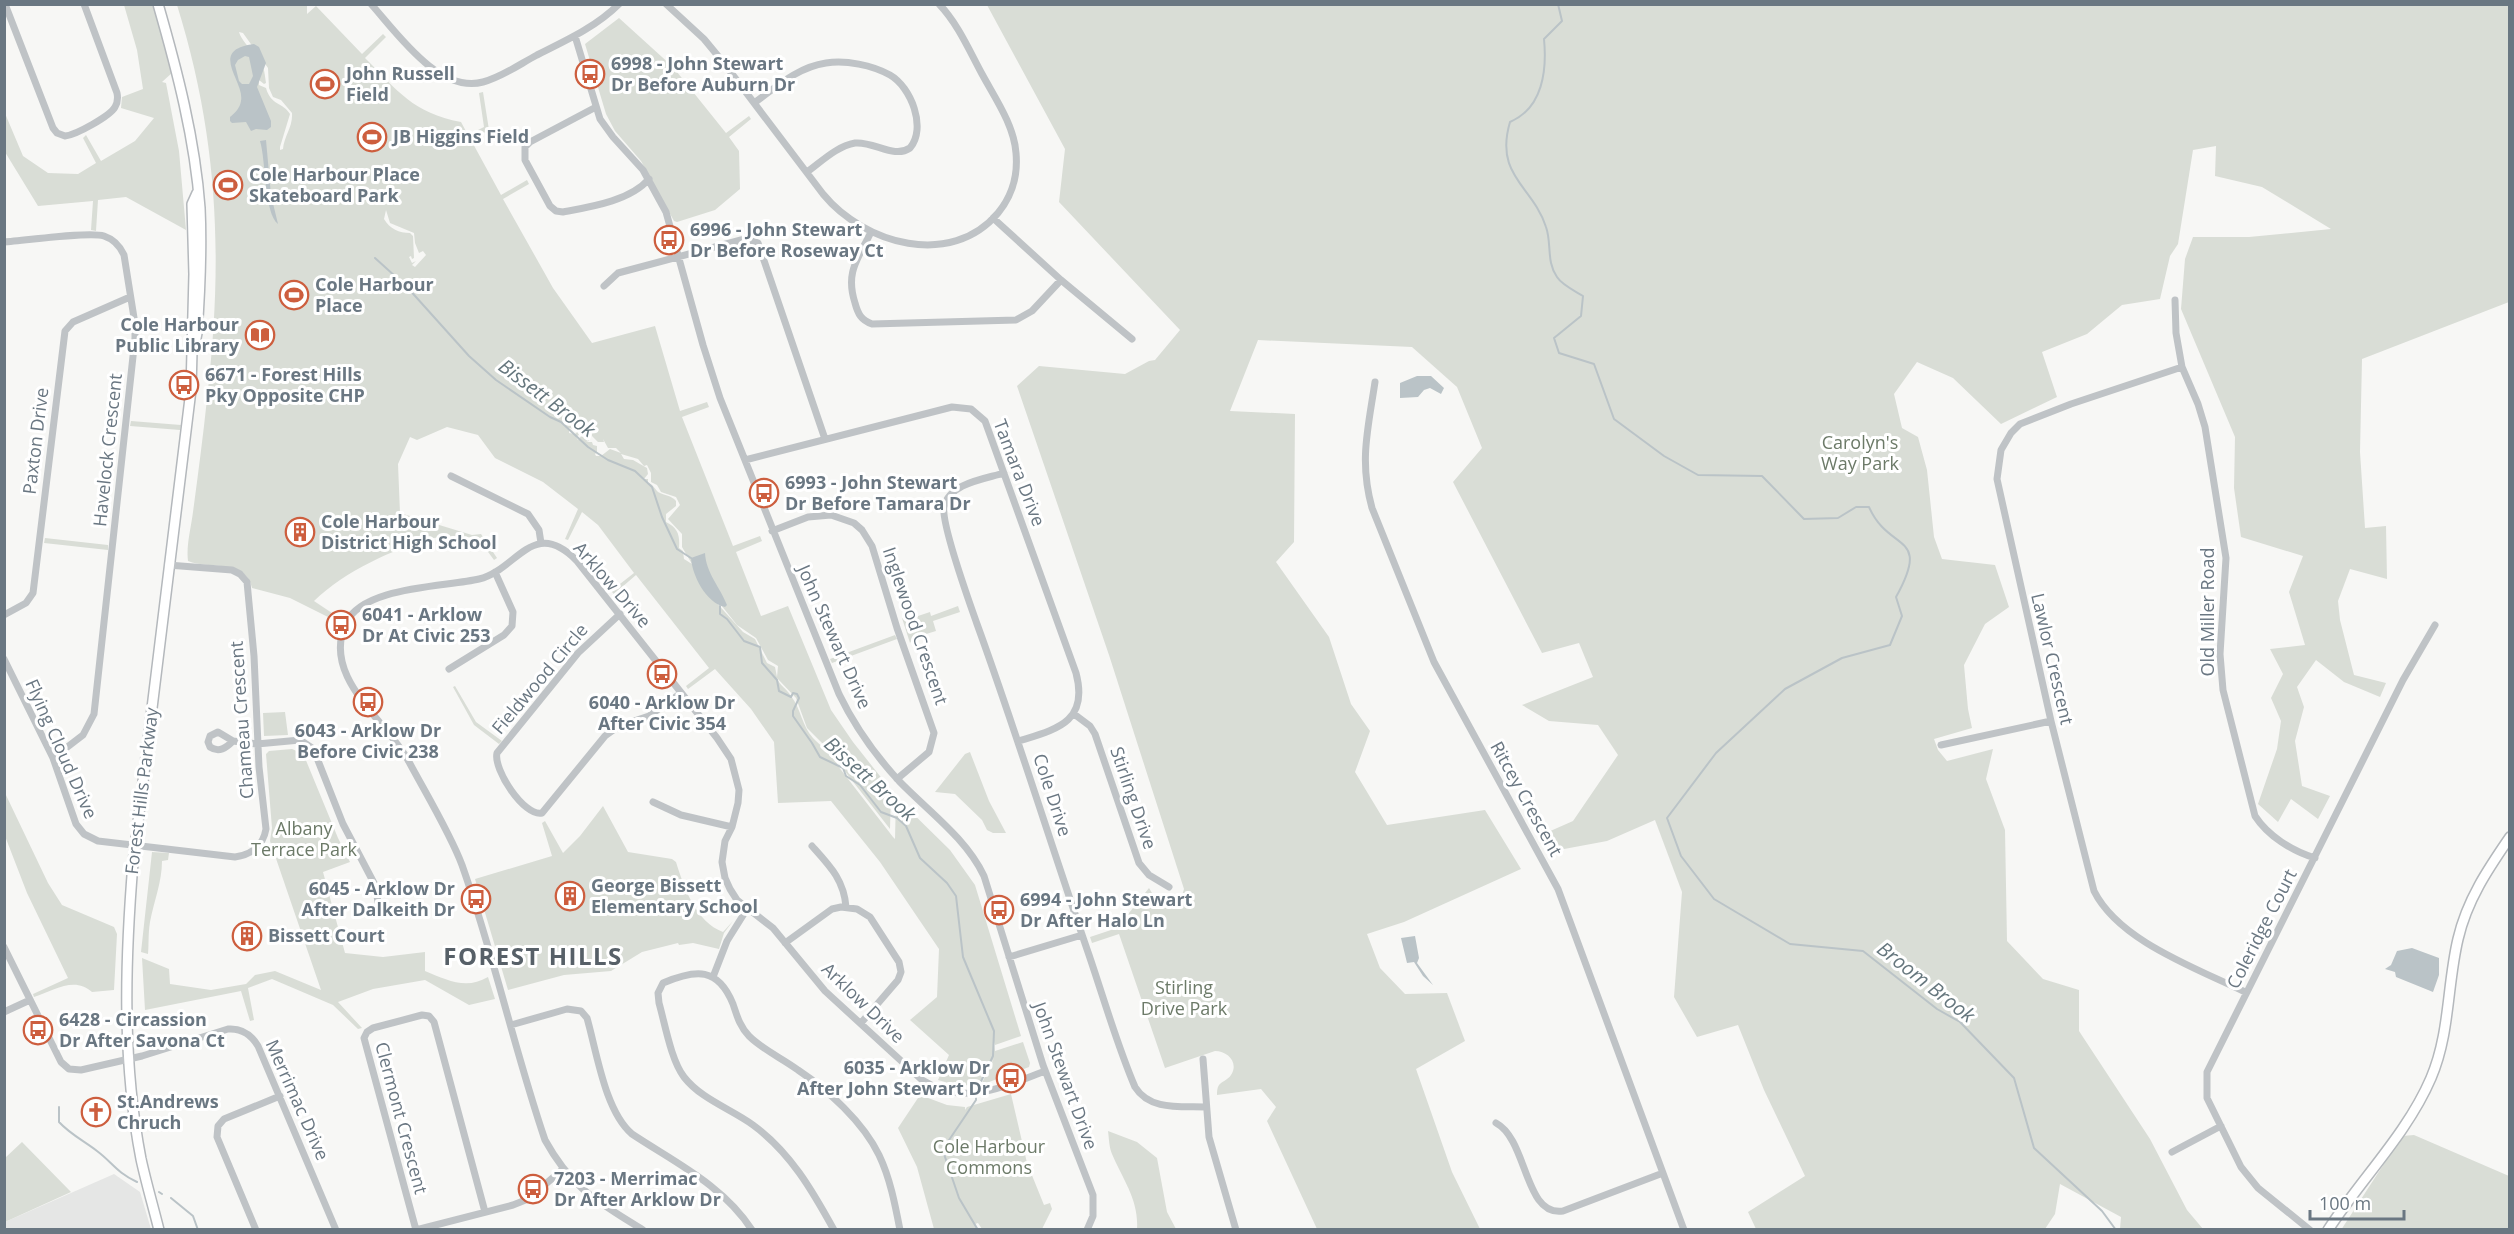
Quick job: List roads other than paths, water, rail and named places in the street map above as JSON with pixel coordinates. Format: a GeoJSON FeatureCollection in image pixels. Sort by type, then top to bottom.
{"type":"FeatureCollection","features":[{"type":"Feature","properties":{"kind":"main road","name":"Forest Hills Parkway"},"geometry":{"type":"LineString","coordinates":[[159,4],[183,102],[197,193],[192,204],[191,390],[135,845],[126,950],[128,1059],[141,1158],[159,1230]]}},
{"type":"Feature","properties":{"kind":"main road"},"geometry":{"type":"LineString","coordinates":[[2328,1230],[2405,1124],[2431,1077],[2444,1031],[2452,968],[2464,917],[2484,875],[2510,837]]}},
{"type":"Feature","properties":{"kind":"street"},"geometry":{"type":"LineString","coordinates":[[5,4],[53,128],[57,133],[65,136],[81,130],[110,112],[117,101],[117,93],[84,4]]}},
{"type":"Feature","properties":{"kind":"street"},"geometry":{"type":"LineString","coordinates":[[371,4],[423,61],[438,73],[461,82],[472,83],[489,80],[575,36],[619,4]]}},
{"type":"Feature","properties":{"kind":"street"},"geometry":{"type":"LineString","coordinates":[[666,4],[704,39],[832,205],[871,232],[917,245],[944,244],[972,234],[1004,206],[1014,182],[1016,160],[1013,138],[955,25],[939,4]]}},
{"type":"Feature","properties":{"kind":"street","name":"John Stewart Drive"},"geometry":{"type":"LineString","coordinates":[[575,36],[596,108],[606,128],[649,179],[666,212],[713,377],[772,531],[842,700],[852,718],[897,779],[960,841],[978,863],[989,889],[1045,1071],[1093,1196],[1093,1216],[1087,1230]]}},
{"type":"Feature","properties":{"kind":"street"},"geometry":{"type":"LineString","coordinates":[[754,103],[791,76],[824,63],[844,63],[881,71],[900,84],[917,119],[916,137],[910,148],[898,152],[868,144],[851,144],[836,151],[807,172]]}},
{"type":"Feature","properties":{"kind":"street"},"geometry":{"type":"LineString","coordinates":[[596,108],[530,142],[525,147],[526,163],[550,206],[556,211],[563,212],[609,201],[630,193],[649,179]]}},
{"type":"Feature","properties":{"kind":"street"},"geometry":{"type":"LineString","coordinates":[[993,218],[1061,280],[1132,339]]}},
{"type":"Feature","properties":{"kind":"street"},"geometry":{"type":"LineString","coordinates":[[871,232],[857,259],[850,282],[858,313],[866,322],[872,324],[1016,320],[1032,311],[1061,280]]}},
{"type":"Feature","properties":{"kind":"street","name":"Havelock Crescent"},"geometry":{"type":"LineString","coordinates":[[4,242],[93,235],[104,236],[114,242],[122,251],[135,338],[94,714],[83,735],[53,758]]}},
{"type":"Feature","properties":{"kind":"street"},"geometry":{"type":"LineString","coordinates":[[604,286],[618,273],[747,239],[759,243],[825,439]]}},
{"type":"Feature","properties":{"kind":"street","name":"Paxton Drive"},"geometry":{"type":"LineString","coordinates":[[4,615],[26,603],[33,593],[64,334],[73,322],[130,297]]}},
{"type":"Feature","properties":{"kind":"street","name":"Old Miller Road"},"geometry":{"type":"LineString","coordinates":[[2175,300],[2176,333],[2181,367],[2198,404],[2210,452],[2212,480],[2226,558],[2221,641],[2225,702],[2254,811],[2261,823],[2275,837],[2297,851],[2315,858]]}},
{"type":"Feature","properties":{"kind":"street","name":"Lawlor Crescent"},"geometry":{"type":"LineString","coordinates":[[2181,367],[2028,420],[2011,433],[2001,450],[1997,470],[2000,500],[2088,876],[2102,905],[2115,921],[2132,935],[2245,992]]}},
{"type":"Feature","properties":{"kind":"street","name":"Ritcey Crescent"},"geometry":{"type":"LineString","coordinates":[[1375,382],[1364,466],[1372,507],[1434,662],[1558,889],[1684,1230]]}},
{"type":"Feature","properties":{"kind":"street","name":"Tamara Drive"},"geometry":{"type":"LineString","coordinates":[[745,460],[946,409],[965,407],[976,411],[985,421],[1076,673],[1080,698],[1074,714]]}},
{"type":"Feature","properties":{"kind":"street","name":"Cole Drive"},"geometry":{"type":"LineString","coordinates":[[1004,473],[957,489],[948,498],[944,516],[970,604],[1019,741],[1082,935],[1137,1090],[1154,1104],[1205,1107]]}},
{"type":"Feature","properties":{"kind":"street"},"geometry":{"type":"LineString","coordinates":[[451,476],[528,514],[537,526],[541,543],[514,557],[495,572],[476,580],[414,588],[361,606],[352,613],[345,625],[341,647],[344,672],[349,683],[395,738],[461,863],[545,1140],[562,1170],[591,1196],[643,1230]]}},
{"type":"Feature","properties":{"kind":"street","name":"Inglewood Crescent"},"geometry":{"type":"LineString","coordinates":[[772,531],[808,517],[831,515],[854,523],[862,530],[872,546],[899,636],[934,733],[929,752],[897,779]]}},
{"type":"Feature","properties":{"kind":"street","name":"Arklow Drive"},"geometry":{"type":"LineString","coordinates":[[541,543],[554,544],[570,553],[720,742],[733,764],[739,794],[732,827],[725,842],[722,862],[724,878],[737,900],[773,928],[819,984],[922,1080],[944,1091],[978,1094],[996,1090],[1045,1071]]}},
{"type":"Feature","properties":{"kind":"street","name":"Chameau Crescent"},"geometry":{"type":"LineString","coordinates":[[135,845],[235,857],[255,849],[264,839],[266,830],[257,744],[254,656],[247,582],[240,574],[232,570],[168,565]]}},
{"type":"Feature","properties":{"kind":"street"},"geometry":{"type":"LineString","coordinates":[[449,669],[504,635],[512,627],[513,612],[495,572]]}},
{"type":"Feature","properties":{"kind":"street","name":"Fieldwood Circle"},"geometry":{"type":"LineString","coordinates":[[620,614],[578,652],[497,753],[498,768],[513,792],[529,810],[535,814],[542,813],[605,736],[619,726],[648,716],[681,693]]}},
{"type":"Feature","properties":{"kind":"street","name":"Coleridge Court"},"geometry":{"type":"LineString","coordinates":[[2310,1230],[2258,1188],[2236,1159],[2207,1098],[2207,1072],[2403,680],[2434,625]]}},
{"type":"Feature","properties":{"kind":"street","name":"Flying Cloud Drive"},"geometry":{"type":"LineString","coordinates":[[4,659],[53,758],[74,819],[81,831],[98,841],[135,845]]}},
{"type":"Feature","properties":{"kind":"street"},"geometry":{"type":"LineString","coordinates":[[1019,741],[1059,727],[1074,714]]}},
{"type":"Feature","properties":{"kind":"street","name":"Stirling Drive"},"geometry":{"type":"LineString","coordinates":[[1074,714],[1090,726],[1095,734],[1139,863],[1152,878],[1168,887]]}},
{"type":"Feature","properties":{"kind":"street"},"geometry":{"type":"LineString","coordinates":[[1941,745],[2051,721]]}},
{"type":"Feature","properties":{"kind":"street"},"geometry":{"type":"LineString","coordinates":[[233,741],[257,744],[300,740],[312,748],[343,824],[375,885],[378,902]]}},
{"type":"Feature","properties":{"kind":"street"},"geometry":{"type":"LineString","coordinates":[[653,802],[681,816],[732,827]]}},
{"type":"Feature","properties":{"kind":"street"},"geometry":{"type":"LineString","coordinates":[[812,846],[836,873],[845,893],[846,907]]}},
{"type":"Feature","properties":{"kind":"street"},"geometry":{"type":"LineString","coordinates":[[785,943],[829,910],[846,907],[859,910],[870,917],[901,968],[899,978],[861,1023]]}},
{"type":"Feature","properties":{"kind":"street"},"geometry":{"type":"LineString","coordinates":[[713,977],[728,941],[747,909]]}},
{"type":"Feature","properties":{"kind":"street"},"geometry":{"type":"LineString","coordinates":[[1009,957],[1082,935]]}},
{"type":"Feature","properties":{"kind":"street"},"geometry":{"type":"LineString","coordinates":[[4,947],[65,1067],[81,1070],[128,1059]]}},
{"type":"Feature","properties":{"kind":"street"},"geometry":{"type":"LineString","coordinates":[[834,1230],[808,1183],[783,1152],[754,1126],[691,1084],[679,1068],[659,1003],[660,987],[666,982],[694,973],[713,977],[726,991],[739,1022],[748,1035],[819,1086],[846,1112],[875,1147],[893,1195],[898,1229]]}},
{"type":"Feature","properties":{"kind":"street"},"geometry":{"type":"LineString","coordinates":[[4,1012],[30,1000]]}},
{"type":"Feature","properties":{"kind":"street"},"geometry":{"type":"LineString","coordinates":[[511,1025],[567,1010],[581,1011],[587,1018],[612,1108],[620,1122],[632,1134],[725,1197],[752,1230]]}},
{"type":"Feature","properties":{"kind":"street","name":"Clermont Crescent"},"geometry":{"type":"LineString","coordinates":[[416,1230],[364,1041],[371,1029],[422,1015],[431,1017],[434,1022],[485,1212]]}},
{"type":"Feature","properties":{"kind":"street","name":"Merrimac Drive"},"geometry":{"type":"LineString","coordinates":[[128,1059],[228,1029],[239,1029],[249,1034],[256,1042],[280,1096],[336,1230]]}},
{"type":"Feature","properties":{"kind":"street"},"geometry":{"type":"LineString","coordinates":[[1203,1059],[1206,1081],[1205,1107],[1211,1147],[1236,1230]]}},
{"type":"Feature","properties":{"kind":"street"},"geometry":{"type":"LineString","coordinates":[[256,1230],[217,1130],[224,1119],[280,1096]]}},
{"type":"Feature","properties":{"kind":"street"},"geometry":{"type":"LineString","coordinates":[[1496,1123],[1505,1128],[1512,1138],[1538,1199],[1550,1210],[1563,1211],[1663,1173]]}},
{"type":"Feature","properties":{"kind":"street"},"geometry":{"type":"LineString","coordinates":[[2172,1152],[2221,1126]]}},
{"type":"Feature","properties":{"kind":"street"},"geometry":{"type":"LineString","coordinates":[[416,1230],[528,1199],[562,1170]]}},
{"type":"Feature","properties":{"kind":"waterway","name":"Broom Brook"},"geometry":{"type":"LineString","coordinates":[[1558,4],[1562,21],[1544,39],[1545,63],[1536,98],[1521,116],[1510,122],[1506,140],[1511,168],[1533,201],[1546,227],[1551,265],[1562,283],[1583,296],[1581,316],[1554,338],[1559,353],[1594,364],[1614,419],[1664,456],[1698,475],[1762,476],[1804,519],[1838,518],[1856,507],[1869,507],[1877,521],[1909,552],[1910,562],[1906,576],[1896,597],[1902,616],[1890,645],[1842,658],[1785,689],[1716,753],[1667,818],[1681,856],[1714,899],[1790,944],[1863,951],[1937,1009],[1960,1022],[2014,1078],[2034,1148],[2102,1211],[2116,1230]]}},
{"type":"Feature","properties":{"kind":"waterway","name":"Bissett Brook"},"geometry":{"type":"LineString","coordinates":[[375,258],[407,287],[469,356],[496,380],[561,422],[588,447],[608,460],[635,471],[652,487],[662,517],[677,549],[691,558]]}},
{"type":"Feature","properties":{"kind":"waterway","name":"Bissett Brook"},"geometry":{"type":"LineString","coordinates":[[720,606],[720,614],[727,619],[744,641],[760,647],[762,663],[777,680],[779,691],[791,697],[793,693],[797,694],[799,698],[793,716],[820,757],[843,768],[846,776],[860,785],[881,812],[897,818],[906,826],[920,858],[947,883],[956,896],[963,957],[994,1031],[993,1056],[977,1090]]}},
{"type":"Feature","properties":{"kind":"waterway","name":"Bissett Brook"},"geometry":{"type":"LineString","coordinates":[[945,1146],[976,1100],[976,1096]]}},
{"type":"Feature","properties":{"kind":"waterway"},"geometry":{"type":"LineString","coordinates":[[59,1107],[59,1122],[63,1126],[97,1151],[124,1175],[137,1182]]}},
{"type":"Feature","properties":{"kind":"waterway","name":"Bissett Brook"},"geometry":{"type":"LineString","coordinates":[[944,1154],[959,1198],[978,1230]]}},
{"type":"Feature","properties":{"kind":"waterway"},"geometry":{"type":"LineString","coordinates":[[171,1198],[193,1216],[198,1230]]}},
{"type":"Feature","properties":{"kind":"place","name":"6998 - John Stewart Dr Before Auburn Dr"},"geometry":{"type":"Point","coordinates":[590,74]}},
{"type":"Feature","properties":{"kind":"place","name":"John Russell Field"},"geometry":{"type":"Point","coordinates":[325,84]}},
{"type":"Feature","properties":{"kind":"place","name":"JB Higgins Field"},"geometry":{"type":"Point","coordinates":[372,137]}},
{"type":"Feature","properties":{"kind":"place","name":"Cole Harbour Place Skateboard Park"},"geometry":{"type":"Point","coordinates":[228,185]}},
{"type":"Feature","properties":{"kind":"place","name":"6996 - John Stewart Dr Before Roseway Ct"},"geometry":{"type":"Point","coordinates":[669,240]}},
{"type":"Feature","properties":{"kind":"place","name":"Cole Harbour Place"},"geometry":{"type":"Point","coordinates":[294,295]}},
{"type":"Feature","properties":{"kind":"place","name":"Cole Harbour Public Library"},"geometry":{"type":"Point","coordinates":[260,335]}},
{"type":"Feature","properties":{"kind":"place","name":"6671 - Forest Hills Pky Opposite CHP"},"geometry":{"type":"Point","coordinates":[184,385]}},
{"type":"Feature","properties":{"kind":"place","name":"6993 - John Stewart Dr Before Tamara Dr"},"geometry":{"type":"Point","coordinates":[764,493]}},
{"type":"Feature","properties":{"kind":"place","name":"Cole Harbour District High School"},"geometry":{"type":"Point","coordinates":[300,532]}},
{"type":"Feature","properties":{"kind":"place","name":"6041 - Arklow Dr At Civic 253"},"geometry":{"type":"Point","coordinates":[341,625]}},
{"type":"Feature","properties":{"kind":"place","name":"6040 - Arklow Dr After Civic 354"},"geometry":{"type":"Point","coordinates":[662,674]}},
{"type":"Feature","properties":{"kind":"place","name":"6043 - Arklow Dr Before Civic 238"},"geometry":{"type":"Point","coordinates":[368,702]}},
{"type":"Feature","properties":{"kind":"place","name":"George Bissett Elementary School"},"geometry":{"type":"Point","coordinates":[570,896]}},
{"type":"Feature","properties":{"kind":"place","name":"6045 - Arklow Dr After Dalkeith Dr"},"geometry":{"type":"Point","coordinates":[476,899]}},
{"type":"Feature","properties":{"kind":"place","name":"6994 - John Stewart Dr After Halo Ln"},"geometry":{"type":"Point","coordinates":[999,910]}},
{"type":"Feature","properties":{"kind":"place","name":"Bissett Court"},"geometry":{"type":"Point","coordinates":[247,936]}},
{"type":"Feature","properties":{"kind":"place","name":"6428 - Circassion Dr After Savona Ct"},"geometry":{"type":"Point","coordinates":[38,1030]}},
{"type":"Feature","properties":{"kind":"place","name":"6035 - Arklow Dr After John Stewart Dr"},"geometry":{"type":"Point","coordinates":[1011,1078]}},
{"type":"Feature","properties":{"kind":"place","name":"St.Andrews Chruch"},"geometry":{"type":"Point","coordinates":[96,1112]}},
{"type":"Feature","properties":{"kind":"place","name":"7203 - Merrimac Dr After Arklow Dr"},"geometry":{"type":"Point","coordinates":[533,1189]}},
{"type":"Feature","properties":{"kind":"district","name":"FOREST HILLS"},"geometry":{"type":"Point","coordinates":[533,957]}},
{"type":"Feature","properties":{"kind":"park label","name":"Carolyn's Way Park"},"geometry":{"type":"Point","coordinates":[1860,453]}},
{"type":"Feature","properties":{"kind":"park label","name":"Albany Terrace Park"},"geometry":{"type":"Point","coordinates":[304,839]}},
{"type":"Feature","properties":{"kind":"park label","name":"Stirling Drive Park"},"geometry":{"type":"Point","coordinates":[1184,998]}},
{"type":"Feature","properties":{"kind":"park label","name":"Cole Harbour Commons"},"geometry":{"type":"Point","coordinates":[989,1157]}}]}
